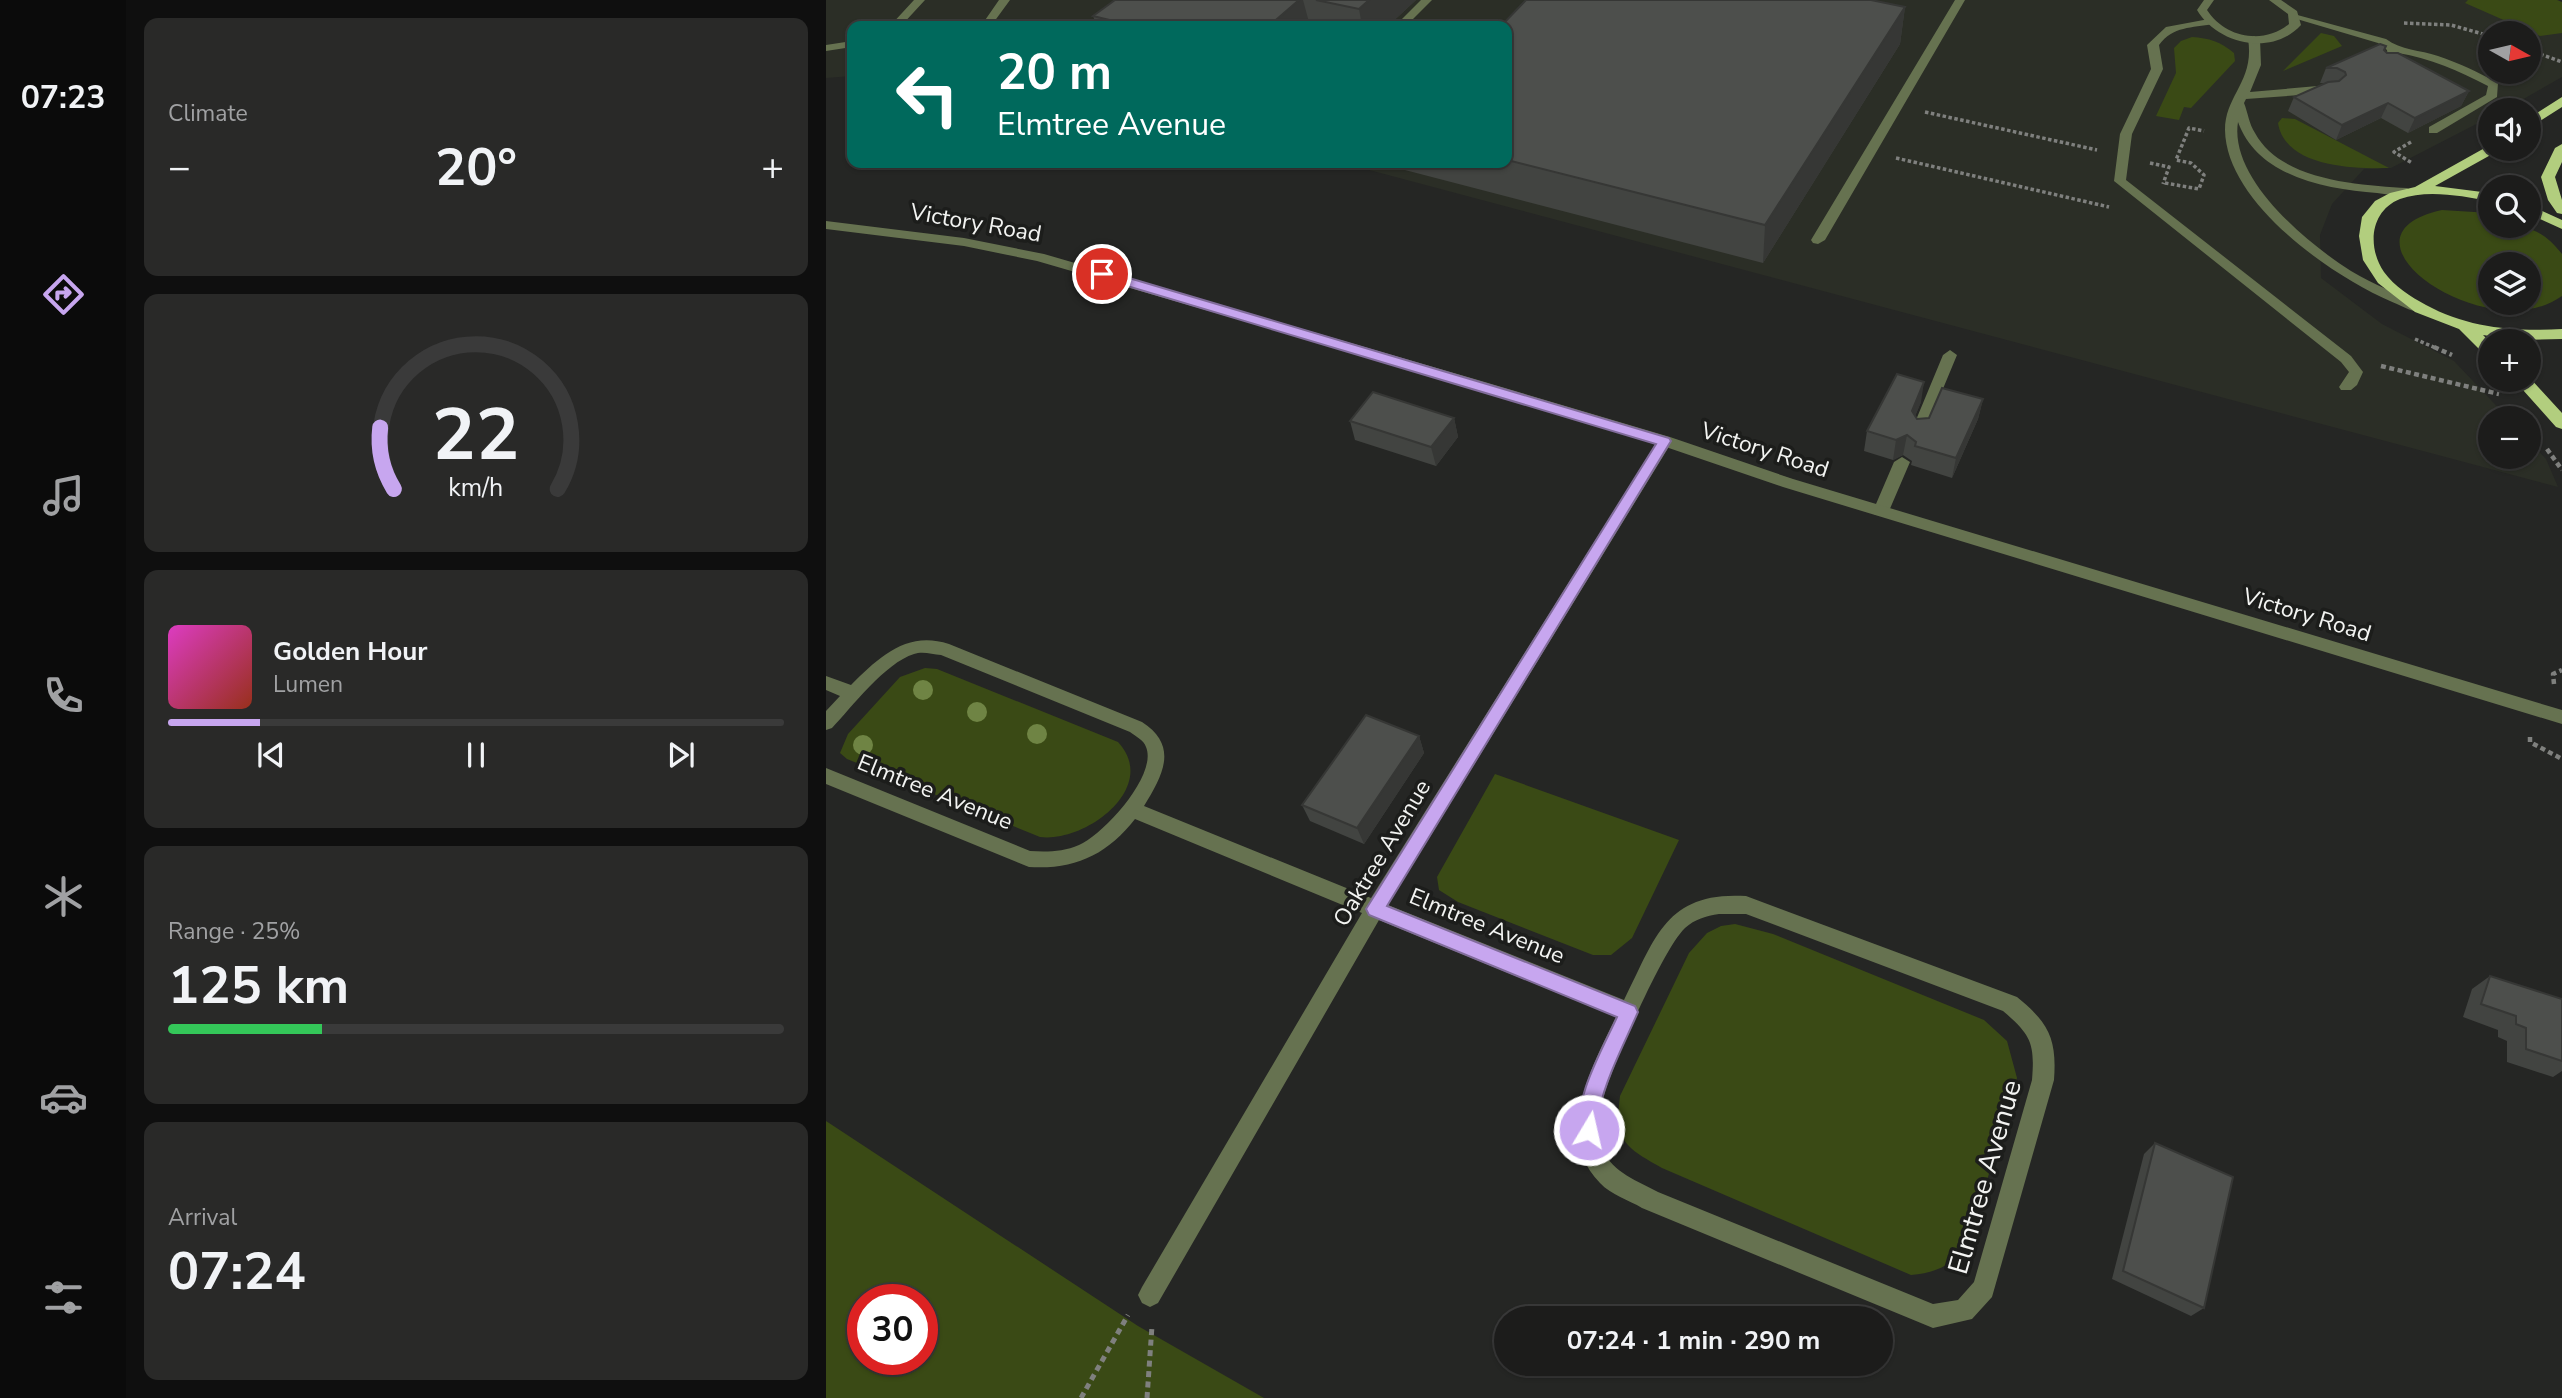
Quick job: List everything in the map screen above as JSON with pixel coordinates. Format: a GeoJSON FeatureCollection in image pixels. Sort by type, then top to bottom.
{"type":"FeatureCollection","features":[{"type":"Feature","properties":{"kind":"highway"},"geometry":{"type":"LineString","coordinates":[[2541,116],[2562,102]]}},
{"type":"Feature","properties":{"kind":"highway"},"geometry":{"type":"LineString","coordinates":[[2562,148],[2548,177],[2554,200],[2562,211]]}},
{"type":"Feature","properties":{"kind":"highway"},"geometry":{"type":"LineString","coordinates":[[2478,156],[2412,192],[2388,200],[2369,218],[2367,246],[2375,269],[2383,280],[2402,296],[2427,311],[2463,325],[2515,335],[2562,334]]}},
{"type":"Feature","properties":{"kind":"highway"},"geometry":{"type":"LineString","coordinates":[[2412,192],[2445,190],[2478,195]]}},
{"type":"Feature","properties":{"kind":"highway"},"geometry":{"type":"LineString","coordinates":[[2541,215],[2562,225]]}},
{"type":"Feature","properties":{"kind":"highway"},"geometry":{"type":"LineString","coordinates":[[2463,325],[2478,339]]}},
{"type":"Feature","properties":{"kind":"highway"},"geometry":{"type":"LineString","coordinates":[[2533,392],[2562,423]]}},
{"type":"Feature","properties":{"kind":"street"},"geometry":{"type":"LineString","coordinates":[[900,21],[920,0]]}},
{"type":"Feature","properties":{"kind":"street"},"geometry":{"type":"LineString","coordinates":[[990,21],[1005,0]]}},
{"type":"Feature","properties":{"kind":"street"},"geometry":{"type":"LineString","coordinates":[[1405,21],[1427,0]]}},
{"type":"Feature","properties":{"kind":"street"},"geometry":{"type":"LineString","coordinates":[[1818,240],[1959,0]]}},
{"type":"Feature","properties":{"kind":"street"},"geometry":{"type":"LineString","coordinates":[[2208,0],[2202,10],[2209,22],[2234,36],[2254,39],[2279,37],[2295,25],[2294,15]]}},
{"type":"Feature","properties":{"kind":"street"},"geometry":{"type":"LineString","coordinates":[[2274,0],[2294,15],[2363,34],[2382,41],[2393,50],[2422,53],[2441,59],[2494,85],[2491,97],[2433,130]]}},
{"type":"Feature","properties":{"kind":"street"},"geometry":{"type":"LineString","coordinates":[[2209,22],[2179,25],[2158,36],[2153,45],[2157,69],[2126,134],[2120,181],[2346,359],[2356,372],[2352,382],[2346,387]]}},
{"type":"Feature","properties":{"kind":"street"},"geometry":{"type":"LineString","coordinates":[[2254,39],[2259,55],[2257,69],[2240,100],[2231,127],[2235,153],[2249,182],[2287,226],[2346,274],[2427,311]]}},
{"type":"Feature","properties":{"kind":"street"},"geometry":{"type":"LineString","coordinates":[[826,48],[847,45]]}},
{"type":"Feature","properties":{"kind":"street"},"geometry":{"type":"LineString","coordinates":[[2386,64],[2393,57],[2393,50]]}},
{"type":"Feature","properties":{"kind":"street"},"geometry":{"type":"LineString","coordinates":[[2240,100],[2331,89]]}},
{"type":"Feature","properties":{"kind":"street"},"geometry":{"type":"LineString","coordinates":[[2240,100],[2252,138],[2290,169],[2338,186],[2412,192]]}},
{"type":"Feature","properties":{"kind":"street","name":"Victory Road"},"geometry":{"type":"LineString","coordinates":[[826,225],[964,242],[1039,257],[1177,295],[1665,441],[1881,512],[2562,718]]}},
{"type":"Feature","properties":{"kind":"street"},"geometry":{"type":"LineString","coordinates":[[1917,432],[1950,355]]}},
{"type":"Feature","properties":{"kind":"street","name":"Oaktree Avenue"},"geometry":{"type":"LineString","coordinates":[[1150,1295],[1375,909],[1665,441]]}},
{"type":"Feature","properties":{"kind":"street"},"geometry":{"type":"LineString","coordinates":[[1881,512],[1902,462]]}},
{"type":"Feature","properties":{"kind":"street","name":"Elmtree Avenue"},"geometry":{"type":"LineString","coordinates":[[826,723],[891,659],[908,648],[927,645],[1136,727],[1154,742],[1157,751],[1150,780],[1111,834],[1095,846],[1054,861],[1029,859],[826,776]]}},
{"type":"Feature","properties":{"kind":"street"},"geometry":{"type":"LineString","coordinates":[[826,683],[854,694]]}},
{"type":"Feature","properties":{"kind":"street","name":"Elmtree Avenue"},"geometry":{"type":"LineString","coordinates":[[1130,809],[1629,1012]]}},
{"type":"Feature","properties":{"kind":"street","name":"Elmtree Avenue"},"geometry":{"type":"LineString","coordinates":[[1722,903],[1746,905],[2010,1004],[2035,1024],[2046,1050],[2043,1080],[1984,1289],[1964,1311],[1933,1316],[1650,1200],[1607,1175],[1589,1147],[1588,1113],[1602,1070],[1629,1012],[1676,922],[1700,908],[1722,903]]}},
{"type":"Feature","properties":{"kind":"path"},"geometry":{"type":"LineString","coordinates":[[2541,54],[2562,62]]}},
{"type":"Feature","properties":{"kind":"path"},"geometry":{"type":"LineString","coordinates":[[1898,106],[2169,167],[2163,184],[2199,189],[2204,175],[2192,163],[2176,160],[2189,128],[2205,131]]}},
{"type":"Feature","properties":{"kind":"path"},"geometry":{"type":"LineString","coordinates":[[1870,152],[2108,207],[2138,195]]}},
{"type":"Feature","properties":{"kind":"path"},"geometry":{"type":"LineString","coordinates":[[2395,152],[2413,164]]}},
{"type":"Feature","properties":{"kind":"path"},"geometry":{"type":"LineString","coordinates":[[2416,374],[2504,395]]}},
{"type":"Feature","properties":{"kind":"path"},"geometry":{"type":"LineString","coordinates":[[1081,1398],[1136,1303],[1150,1295],[1152,1334],[1147,1398]]}},
{"type":"Feature","properties":{"kind":"shaded area"},"geometry":{"type":"Polygon","coordinates":[[[826,0],[2557,0],[2562,2],[2562,77],[2525,98],[2478,98],[2478,123],[2391,168],[2364,169],[2332,204],[2320,235],[2321,278],[2382,324],[2454,361],[2478,386],[2478,392],[2483,392],[2497,406],[2478,406],[2478,466],[1362,168],[1512,168],[1512,21],[847,21],[847,76],[826,78],[826,0]]]}},
{"type":"Feature","properties":{"kind":"shaded area"},"geometry":{"type":"Polygon","coordinates":[[[2541,454],[2558,487],[2490,469],[2541,469],[2541,454]]]}},
{"type":"Feature","properties":{"kind":"green space"},"geometry":{"type":"Polygon","coordinates":[[[2468,0],[2557,0],[2562,2],[2562,33],[2541,36],[2541,21],[2506,21],[2465,3],[2468,0]]]}},
{"type":"Feature","properties":{"kind":"green space"},"geometry":{"type":"Polygon","coordinates":[[[2321,33],[2334,36],[2342,46],[2283,71],[2321,33]]]}},
{"type":"Feature","properties":{"kind":"green space"},"geometry":{"type":"Polygon","coordinates":[[[2192,37],[2224,46],[2234,53],[2235,61],[2191,108],[2184,107],[2179,120],[2156,116],[2176,73],[2174,48],[2181,41],[2192,37]]]}},
{"type":"Feature","properties":{"kind":"green space"},"geometry":{"type":"Polygon","coordinates":[[[2282,118],[2295,119],[2389,168],[2340,166],[2307,157],[2293,149],[2283,138],[2278,123],[2282,118]]]}},
{"type":"Feature","properties":{"kind":"green space"},"geometry":{"type":"Polygon","coordinates":[[[2442,210],[2478,212],[2478,238],[2541,238],[2541,234],[2554,244],[2562,254],[2562,296],[2541,305],[2541,252],[2478,252],[2478,304],[2459,299],[2429,283],[2407,263],[2400,242],[2410,223],[2442,210]]]}},
{"type":"Feature","properties":{"kind":"green space"},"geometry":{"type":"Polygon","coordinates":[[[925,668],[937,669],[1118,742],[1129,759],[1130,777],[1124,793],[1112,809],[1078,831],[1040,837],[847,759],[840,753],[848,734],[900,677],[925,668]]]}},
{"type":"Feature","properties":{"kind":"green space"},"geometry":{"type":"Polygon","coordinates":[[[1495,774],[1679,840],[1632,938],[1611,955],[1593,955],[1458,902],[1439,890],[1437,877],[1495,774]]]}},
{"type":"Feature","properties":{"kind":"green space"},"geometry":{"type":"Polygon","coordinates":[[[1735,924],[1773,934],[1984,1020],[2007,1041],[2017,1078],[1969,1242],[1951,1262],[1929,1272],[1911,1275],[1662,1168],[1639,1154],[1625,1141],[1619,1123],[1620,1096],[1689,953],[1707,933],[1721,926],[1735,924]]]}},
{"type":"Feature","properties":{"kind":"green space"},"geometry":{"type":"Polygon","coordinates":[[[826,1121],[1138,1326],[1264,1398],[826,1398],[826,1121]]]}},
{"type":"Feature","properties":{"kind":"building"},"geometry":{"type":"Polygon","coordinates":[[[1115,0],[1299,0],[1275,21],[1114,21],[1093,16],[1115,0]]]}},
{"type":"Feature","properties":{"kind":"building"},"geometry":{"type":"Polygon","coordinates":[[[1316,0],[1369,0],[1359,9],[1316,0]]]}},
{"type":"Feature","properties":{"kind":"building"},"geometry":{"type":"Polygon","coordinates":[[[1526,0],[1871,0],[1905,7],[1765,225],[1512,161],[1512,21],[1506,21],[1526,0]]]}},
{"type":"Feature","properties":{"kind":"building"},"geometry":{"type":"Polygon","coordinates":[[[2380,44],[2386,46],[2384,50],[2387,53],[2398,53],[2469,91],[2415,118],[2388,103],[2342,125],[2294,97],[2328,82],[2339,81],[2346,75],[2345,72],[2337,68],[2326,68],[2380,44]]]}},
{"type":"Feature","properties":{"kind":"building"},"geometry":{"type":"Polygon","coordinates":[[[1897,374],[1924,382],[1912,411],[1917,419],[1929,418],[1942,388],[1983,399],[1956,458],[1915,446],[1916,442],[1907,435],[1896,440],[1867,431],[1897,374]]]}},
{"type":"Feature","properties":{"kind":"building"},"geometry":{"type":"Polygon","coordinates":[[[1373,392],[1454,418],[1431,447],[1350,421],[1373,392]]]}},
{"type":"Feature","properties":{"kind":"building"},"geometry":{"type":"Polygon","coordinates":[[[1366,715],[1419,736],[1357,828],[1302,805],[1366,715]]]}},
{"type":"Feature","properties":{"kind":"building"},"geometry":{"type":"Polygon","coordinates":[[[2490,976],[2562,999],[2562,1061],[2526,1049],[2526,1028],[2516,1024],[2516,1016],[2481,1004],[2490,976]]]}},
{"type":"Feature","properties":{"kind":"building"},"geometry":{"type":"Polygon","coordinates":[[[2155,1143],[2233,1177],[2204,1308],[2123,1271],[2155,1143]]]}},
{"type":"Feature","properties":{"kind":"route"},"geometry":{"type":"LineString","coordinates":[[1102,274],[1665,441],[1375,909],[1629,1012],[1602,1070],[1588,1113],[1589,1130]]}}]}
